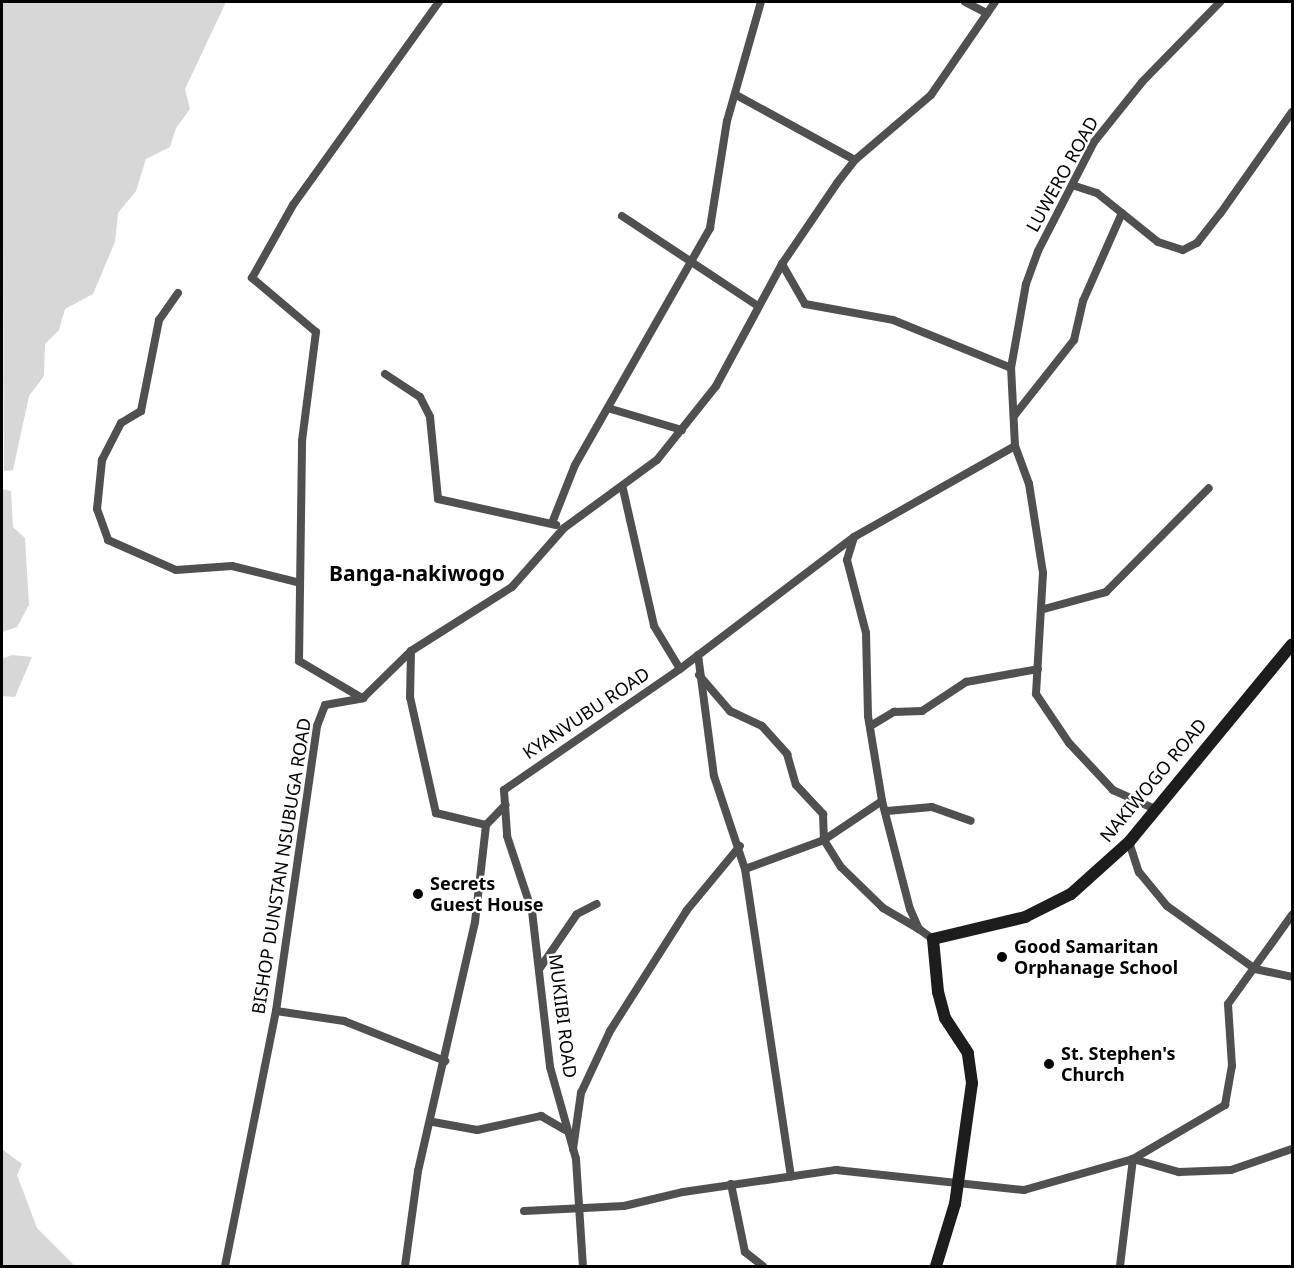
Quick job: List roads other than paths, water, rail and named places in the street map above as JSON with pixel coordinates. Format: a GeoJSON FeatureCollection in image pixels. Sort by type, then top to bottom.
{"type":"FeatureCollection","features":[{"type":"Feature","properties":{"kind":"street"},"geometry":{"type":"LineString","coordinates":[[439,2],[293,205],[252,278],[315,333],[302,441],[296,582],[299,660],[363,698],[411,651],[512,588],[564,528],[623,489],[682,430],[716,386],[782,264],[855,160],[931,95],[995,2]]}},
{"type":"Feature","properties":{"kind":"street"},"geometry":{"type":"LineString","coordinates":[[552,523],[575,465],[611,408],[710,228],[722,147],[738,96],[761,2]]}},
{"type":"Feature","properties":{"kind":"street"},"geometry":{"type":"LineString","coordinates":[[966,2],[987,13]]}},
{"type":"Feature","properties":{"kind":"street","name":"LUWERO ROAD"},"geometry":{"type":"LineString","coordinates":[[1155,809],[1113,790],[1069,743],[1036,694],[1044,609],[1036,522],[1015,446],[1011,368],[1026,284],[1072,185],[1120,107],[1220,2]]}},
{"type":"Feature","properties":{"kind":"street"},"geometry":{"type":"LineString","coordinates":[[738,96],[855,160]]}},
{"type":"Feature","properties":{"kind":"street"},"geometry":{"type":"LineString","coordinates":[[1072,185],[1097,193],[1158,242],[1183,250],[1197,243],[1293,112]]}},
{"type":"Feature","properties":{"kind":"street"},"geometry":{"type":"LineString","coordinates":[[1014,416],[1074,340],[1083,301],[1122,213]]}},
{"type":"Feature","properties":{"kind":"street"},"geometry":{"type":"LineString","coordinates":[[622,216],[690,266],[758,306]]}},
{"type":"Feature","properties":{"kind":"street"},"geometry":{"type":"LineString","coordinates":[[782,264],[805,304],[893,320],[1011,368]]}},
{"type":"Feature","properties":{"kind":"street"},"geometry":{"type":"LineString","coordinates":[[178,293],[159,320],[141,411],[121,423],[102,460],[97,509],[108,540],[176,570],[232,566],[296,582]]}},
{"type":"Feature","properties":{"kind":"street"},"geometry":{"type":"LineString","coordinates":[[385,374],[420,397],[430,417],[438,499],[552,523],[564,528]]}},
{"type":"Feature","properties":{"kind":"street"},"geometry":{"type":"LineString","coordinates":[[611,408],[682,430]]}},
{"type":"Feature","properties":{"kind":"street","name":"KYANVUBU ROAD"},"geometry":{"type":"LineString","coordinates":[[486,825],[505,805],[504,790],[516,779],[680,669],[854,537],[1015,446]]}},
{"type":"Feature","properties":{"kind":"street"},"geometry":{"type":"LineString","coordinates":[[1044,609],[1106,592],[1209,488]]}},
{"type":"Feature","properties":{"kind":"street"},"geometry":{"type":"LineString","coordinates":[[623,489],[654,626],[680,669]]}},
{"type":"Feature","properties":{"kind":"street"},"geometry":{"type":"LineString","coordinates":[[854,537],[847,560],[866,633],[872,725],[882,801],[919,929]]}},
{"type":"Feature","properties":{"kind":"street","name":"NAKIWOGO ROAD"},"geometry":{"type":"LineString","coordinates":[[933,939],[1039,912],[1071,894],[1129,842],[1293,644]]}},
{"type":"Feature","properties":{"kind":"street"},"geometry":{"type":"LineString","coordinates":[[405,1266],[418,1171],[433,1122],[475,922],[486,825],[436,813],[410,697],[411,651]]}},
{"type":"Feature","properties":{"kind":"street"},"geometry":{"type":"LineString","coordinates":[[698,655],[714,776],[740,846],[745,869],[791,1177]]}},
{"type":"Feature","properties":{"kind":"street"},"geometry":{"type":"LineString","coordinates":[[872,725],[894,712],[922,711],[966,682],[1038,669]]}},
{"type":"Feature","properties":{"kind":"street"},"geometry":{"type":"LineString","coordinates":[[699,675],[730,711],[759,724],[787,754],[796,785],[820,807],[824,840],[841,867],[882,908],[933,939],[938,992],[945,1018],[968,1053],[972,1083],[958,1181],[936,1266]]}},
{"type":"Feature","properties":{"kind":"street","name":"BISHOP DUNSTAN NSUBUGA ROAD"},"geometry":{"type":"LineString","coordinates":[[225,1266],[276,1011],[320,715],[325,705],[363,698]]}},
{"type":"Feature","properties":{"kind":"street"},"geometry":{"type":"LineString","coordinates":[[745,869],[824,840],[882,801]]}},
{"type":"Feature","properties":{"kind":"street","name":"MUKIIBI ROAD"},"geometry":{"type":"LineString","coordinates":[[505,805],[507,836],[532,911],[550,1067],[565,1130],[573,1149],[575,1206],[584,1266]]}},
{"type":"Feature","properties":{"kind":"street"},"geometry":{"type":"LineString","coordinates":[[887,812],[932,807],[971,821]]}},
{"type":"Feature","properties":{"kind":"street"},"geometry":{"type":"LineString","coordinates":[[1129,842],[1139,872],[1167,906],[1254,969],[1293,977]]}},
{"type":"Feature","properties":{"kind":"street"},"geometry":{"type":"LineString","coordinates":[[573,1149],[581,1093],[610,1031],[687,910],[740,846]]}},
{"type":"Feature","properties":{"kind":"street"},"geometry":{"type":"LineString","coordinates":[[540,968],[577,914],[597,904]]}},
{"type":"Feature","properties":{"kind":"street"},"geometry":{"type":"LineString","coordinates":[[524,1211],[575,1206],[624,1206],[731,1184],[836,1170],[958,1181],[1024,1190],[1133,1159],[1225,1106],[1232,1066],[1228,1004],[1293,915]]}},
{"type":"Feature","properties":{"kind":"street"},"geometry":{"type":"LineString","coordinates":[[276,1011],[344,1021],[445,1061]]}},
{"type":"Feature","properties":{"kind":"street"},"geometry":{"type":"LineString","coordinates":[[433,1122],[477,1130],[541,1116],[565,1130]]}},
{"type":"Feature","properties":{"kind":"street"},"geometry":{"type":"LineString","coordinates":[[1133,1159],[1179,1172],[1231,1170],[1293,1149]]}},
{"type":"Feature","properties":{"kind":"street"},"geometry":{"type":"LineString","coordinates":[[1120,1266],[1133,1159]]}},
{"type":"Feature","properties":{"kind":"street"},"geometry":{"type":"LineString","coordinates":[[731,1184],[745,1252],[763,1266]]}},
{"type":"Feature","properties":{"kind":"place","name":"Secrets Guest House"},"geometry":{"type":"Point","coordinates":[418,894]}},
{"type":"Feature","properties":{"kind":"place","name":"Good Samaritan Orphanage School"},"geometry":{"type":"Point","coordinates":[1002,957]}},
{"type":"Feature","properties":{"kind":"place","name":"St. Stephen's Church"},"geometry":{"type":"Point","coordinates":[1049,1064]}},
{"type":"Feature","properties":{"kind":"district","name":"Banga-nakiwogo"},"geometry":{"type":"Point","coordinates":[417,573]}}]}
